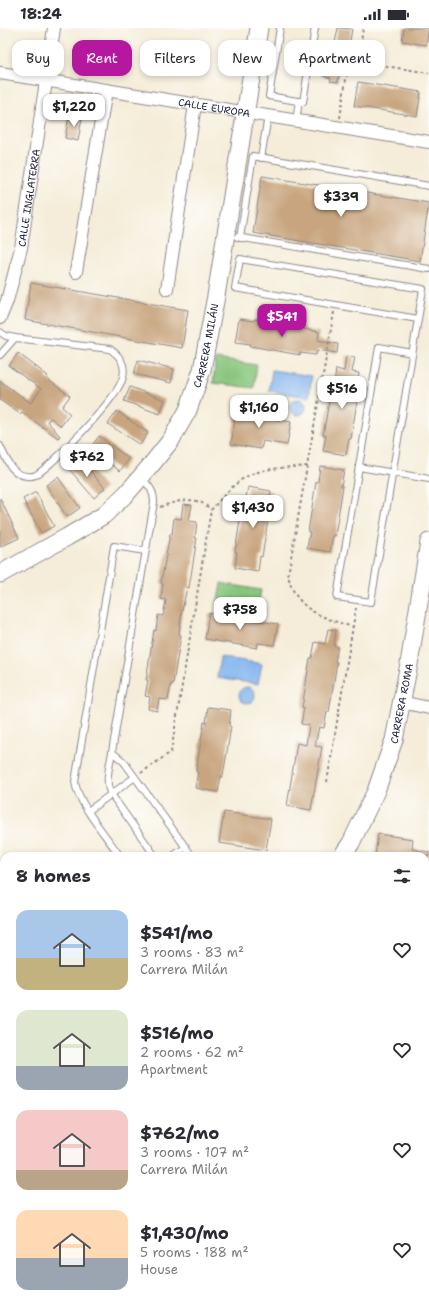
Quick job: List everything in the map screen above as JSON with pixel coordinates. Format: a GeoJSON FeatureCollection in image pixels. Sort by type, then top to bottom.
{"type":"FeatureCollection","features":[{"type":"Feature","properties":{"kind":"street","name":"CALLE INGLATERRA"},"geometry":{"type":"LineString","coordinates":[[0,318],[7,301],[21,248],[54,28]]}},
{"type":"Feature","properties":{"kind":"street","name":"CARRERA MILÁN"},"geometry":{"type":"LineString","coordinates":[[0,574],[104,515],[127,493],[171,440],[188,410],[202,370],[233,236],[245,112],[259,28]]}},
{"type":"Feature","properties":{"kind":"street","name":"CALLE EUROPA"},"geometry":{"type":"LineString","coordinates":[[0,73],[429,142]]}},
{"type":"Feature","properties":{"kind":"street"},"geometry":{"type":"LineString","coordinates":[[76,272],[106,90]]}},
{"type":"Feature","properties":{"kind":"street"},"geometry":{"type":"LineString","coordinates":[[167,289],[195,105]]}},
{"type":"Feature","properties":{"kind":"street","name":"CARRERA ROMA"},"geometry":{"type":"LineString","coordinates":[[345,852],[351,843],[376,791],[394,740],[429,542]]}},
{"type":"Feature","properties":{"kind":"street"},"geometry":{"type":"LineString","coordinates":[[401,702],[429,708]]}},
{"type":"Feature","properties":{"kind":"lane"},"geometry":{"type":"LineString","coordinates":[[280,28],[269,96],[303,102],[315,28]]}},
{"type":"Feature","properties":{"kind":"lane"},"geometry":{"type":"LineString","coordinates":[[296,121],[299,101]]}},
{"type":"Feature","properties":{"kind":"lane"},"geometry":{"type":"LineString","coordinates":[[261,158],[268,116]]}},
{"type":"Feature","properties":{"kind":"lane"},"geometry":{"type":"LineString","coordinates":[[429,186],[253,156],[233,236],[429,269]]}},
{"type":"Feature","properties":{"kind":"lane"},"geometry":{"type":"LineString","coordinates":[[412,353],[379,348],[337,597],[371,602],[423,289],[240,259],[236,288],[418,319]]}},
{"type":"Feature","properties":{"kind":"lane"},"geometry":{"type":"LineString","coordinates":[[0,332],[6,336],[15,338],[110,349],[117,354],[124,365],[123,378],[110,400],[59,456],[35,476],[18,474],[10,465],[0,446]]}},
{"type":"Feature","properties":{"kind":"lane"},"geometry":{"type":"LineString","coordinates":[[0,355],[15,338]]}},
{"type":"Feature","properties":{"kind":"lane"},"geometry":{"type":"LineString","coordinates":[[359,467],[429,479]]}},
{"type":"Feature","properties":{"kind":"lane"},"geometry":{"type":"LineString","coordinates":[[141,477],[153,493],[153,510],[112,752],[108,784],[109,791],[151,852]]}},
{"type":"Feature","properties":{"kind":"lane"},"geometry":{"type":"LineString","coordinates":[[117,852],[88,811],[78,793],[76,782],[114,546],[146,552]]}},
{"type":"Feature","properties":{"kind":"lane"},"geometry":{"type":"LineString","coordinates":[[112,752],[122,759],[189,852]]}},
{"type":"Feature","properties":{"kind":"lane"},"geometry":{"type":"LineString","coordinates":[[88,811],[135,777]]}},
{"type":"Feature","properties":{"kind":"lane"},"geometry":{"type":"LineString","coordinates":[[179,852],[186,847]]}},
{"type":"Feature","properties":{"kind":"path"},"geometry":{"type":"LineString","coordinates":[[361,40],[363,28]]}},
{"type":"Feature","properties":{"kind":"path"},"geometry":{"type":"LineString","coordinates":[[385,66],[429,73]]}},
{"type":"Feature","properties":{"kind":"path"},"geometry":{"type":"LineString","coordinates":[[339,128],[347,76]]}},
{"type":"Feature","properties":{"kind":"path"},"geometry":{"type":"LineString","coordinates":[[335,305],[288,575],[296,595],[311,611],[326,619],[353,627]]}},
{"type":"Feature","properties":{"kind":"path"},"geometry":{"type":"LineString","coordinates":[[135,777],[171,752],[210,510],[230,489],[246,477],[268,470],[307,466]]}},
{"type":"Feature","properties":{"kind":"path"},"geometry":{"type":"LineString","coordinates":[[153,510],[182,500],[201,502],[210,510]]}},
{"type":"Feature","properties":{"kind":"path"},"geometry":{"type":"LineString","coordinates":[[326,782],[357,600]]}},
{"type":"Feature","properties":{"kind":"green space"},"geometry":{"type":"Polygon","coordinates":[[[216,359],[257,365],[254,388],[213,383],[216,359]]]}},
{"type":"Feature","properties":{"kind":"green space"},"geometry":{"type":"Polygon","coordinates":[[[221,583],[261,590],[257,613],[217,606],[221,583]]]}},
{"type":"Feature","properties":{"kind":"water"},"geometry":{"type":"Polygon","coordinates":[[[272,370],[312,376],[309,397],[269,391],[272,370]]]}},
{"type":"Feature","properties":{"kind":"water"},"geometry":{"type":"Polygon","coordinates":[[[298,399],[305,404],[306,407],[301,414],[298,415],[291,410],[290,407],[295,400],[298,399]]]}},
{"type":"Feature","properties":{"kind":"water"},"geometry":{"type":"Polygon","coordinates":[[[220,657],[262,664],[258,684],[217,678],[220,657]]]}},
{"type":"Feature","properties":{"kind":"water"},"geometry":{"type":"Polygon","coordinates":[[[247,687],[254,692],[255,695],[250,702],[247,703],[240,698],[239,695],[244,688],[247,687]]]}},
{"type":"Feature","properties":{"kind":"building"},"geometry":{"type":"Polygon","coordinates":[[[338,28],[352,29],[350,40],[336,40],[338,28]]]}},
{"type":"Feature","properties":{"kind":"building"},"geometry":{"type":"Polygon","coordinates":[[[404,28],[429,28],[426,45],[402,41],[404,28]]]}},
{"type":"Feature","properties":{"kind":"building"},"geometry":{"type":"Polygon","coordinates":[[[323,76],[339,76],[338,82],[330,81],[331,78],[323,76]]]}},
{"type":"Feature","properties":{"kind":"building"},"geometry":{"type":"Polygon","coordinates":[[[358,82],[421,92],[417,116],[354,106],[358,82]]]}},
{"type":"Feature","properties":{"kind":"building"},"geometry":{"type":"Polygon","coordinates":[[[69,116],[82,118],[78,141],[65,138],[69,116]]]}},
{"type":"Feature","properties":{"kind":"building"},"geometry":{"type":"Polygon","coordinates":[[[262,176],[429,203],[420,261],[253,233],[262,176]]]}},
{"type":"Feature","properties":{"kind":"building"},"geometry":{"type":"Polygon","coordinates":[[[31,283],[188,310],[182,348],[25,320],[31,283]]]}},
{"type":"Feature","properties":{"kind":"building"},"geometry":{"type":"Polygon","coordinates":[[[239,319],[254,321],[255,319],[304,327],[304,329],[319,332],[318,340],[338,344],[337,353],[317,350],[316,355],[300,353],[300,355],[235,342],[239,319]]]}},
{"type":"Feature","properties":{"kind":"building"},"geometry":{"type":"Polygon","coordinates":[[[18,353],[48,376],[46,378],[70,396],[62,407],[70,414],[61,426],[51,418],[47,421],[60,436],[58,438],[22,412],[20,414],[0,400],[0,381],[31,403],[41,389],[9,366],[18,353]]]}},
{"type":"Feature","properties":{"kind":"building"},"geometry":{"type":"Polygon","coordinates":[[[346,356],[355,357],[352,372],[359,373],[357,389],[359,389],[351,439],[349,439],[346,455],[323,451],[326,435],[323,435],[336,369],[344,371],[346,356]]]}},
{"type":"Feature","properties":{"kind":"building"},"geometry":{"type":"Polygon","coordinates":[[[138,360],[174,369],[171,383],[134,374],[138,360]]]}},
{"type":"Feature","properties":{"kind":"building"},"geometry":{"type":"Polygon","coordinates":[[[130,387],[165,400],[160,414],[124,401],[130,387]]]}},
{"type":"Feature","properties":{"kind":"building"},"geometry":{"type":"Polygon","coordinates":[[[237,408],[274,414],[274,419],[291,422],[287,445],[263,441],[261,449],[231,444],[237,408]]]}},
{"type":"Feature","properties":{"kind":"building"},"geometry":{"type":"Polygon","coordinates":[[[117,411],[148,433],[140,445],[108,424],[117,411]]]}},
{"type":"Feature","properties":{"kind":"building"},"geometry":{"type":"Polygon","coordinates":[[[99,436],[129,459],[120,471],[90,448],[99,436]]]}},
{"type":"Feature","properties":{"kind":"building"},"geometry":{"type":"Polygon","coordinates":[[[80,459],[105,488],[94,498],[69,469],[80,459]]]}},
{"type":"Feature","properties":{"kind":"building"},"geometry":{"type":"Polygon","coordinates":[[[320,466],[344,470],[335,536],[333,536],[330,552],[307,548],[310,532],[308,532],[320,466]]]}},
{"type":"Feature","properties":{"kind":"building"},"geometry":{"type":"Polygon","coordinates":[[[58,477],[80,508],[67,517],[46,485],[58,477]]]}},
{"type":"Feature","properties":{"kind":"building"},"geometry":{"type":"Polygon","coordinates":[[[248,487],[271,491],[262,557],[260,556],[258,572],[235,568],[237,552],[235,552],[243,502],[245,503],[248,487]]]}},
{"type":"Feature","properties":{"kind":"building"},"geometry":{"type":"Polygon","coordinates":[[[36,492],[54,526],[41,533],[23,499],[36,492]]]}},
{"type":"Feature","properties":{"kind":"building"},"geometry":{"type":"Polygon","coordinates":[[[0,498],[19,538],[0,547],[0,498]]]}},
{"type":"Feature","properties":{"kind":"building"},"geometry":{"type":"Polygon","coordinates":[[[183,504],[192,505],[189,521],[197,522],[195,538],[197,538],[189,588],[187,587],[182,611],[179,634],[181,635],[173,684],[171,684],[168,700],[159,699],[157,711],[148,709],[150,697],[145,696],[148,680],[146,680],[154,630],[156,631],[158,615],[163,616],[166,600],[161,599],[163,584],[161,583],[170,534],[172,534],[174,518],[181,519],[183,504]]]}},
{"type":"Feature","properties":{"kind":"building"},"geometry":{"type":"Polygon","coordinates":[[[209,613],[278,624],[274,645],[258,643],[257,648],[205,639],[209,613]]]}},
{"type":"Feature","properties":{"kind":"building"},"geometry":{"type":"Polygon","coordinates":[[[328,629],[336,630],[334,646],[338,646],[335,662],[337,662],[329,712],[327,712],[324,728],[319,727],[315,746],[322,747],[311,810],[287,806],[297,743],[306,745],[309,725],[301,724],[310,658],[312,658],[315,642],[325,644],[328,629]]]}},
{"type":"Feature","properties":{"kind":"building"},"geometry":{"type":"Polygon","coordinates":[[[208,707],[231,710],[229,726],[231,727],[223,776],[221,776],[218,792],[195,788],[204,722],[206,723],[208,707]]]}},
{"type":"Feature","properties":{"kind":"building"},"geometry":{"type":"Polygon","coordinates":[[[224,812],[271,819],[266,850],[219,843],[224,812]]]}},
{"type":"Feature","properties":{"kind":"building"},"geometry":{"type":"Polygon","coordinates":[[[378,834],[413,839],[412,849],[429,852],[376,852],[378,834]]]}}]}
